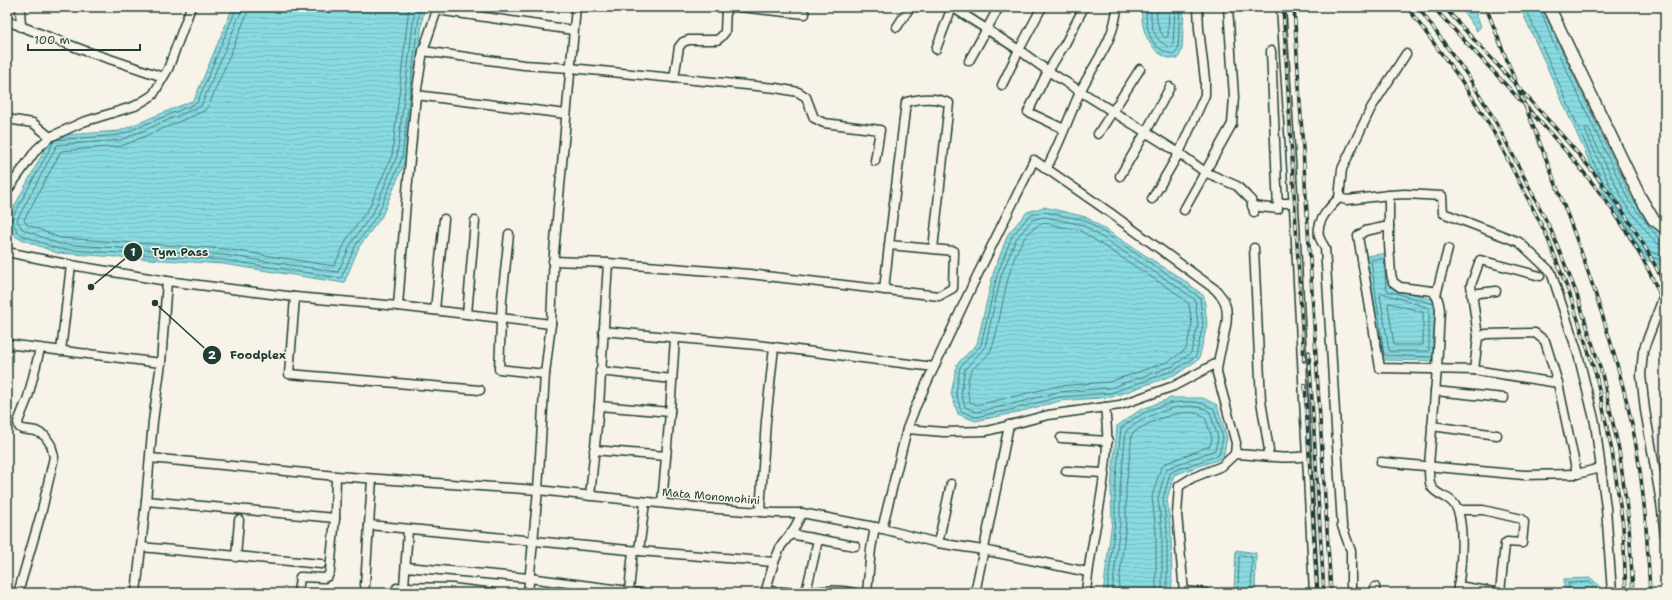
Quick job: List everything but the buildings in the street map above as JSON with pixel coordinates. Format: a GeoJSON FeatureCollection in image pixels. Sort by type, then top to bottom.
{"type":"FeatureCollection","features":[{"type":"Feature","properties":{"kind":"street"},"geometry":{"type":"LineString","coordinates":[[20,7],[21,27]]}},
{"type":"Feature","properties":{"kind":"street"},"geometry":{"type":"LineString","coordinates":[[7,191],[36,150],[50,137],[83,122],[135,106],[153,95],[168,69],[191,7]]}},
{"type":"Feature","properties":{"kind":"street"},"geometry":{"type":"LineString","coordinates":[[528,593],[538,490],[545,374],[551,324],[553,261],[576,7]]}},
{"type":"Feature","properties":{"kind":"street"},"geometry":{"type":"LineString","coordinates":[[674,78],[680,47],[683,42],[689,40],[717,40],[721,37],[725,32],[726,7]]}},
{"type":"Feature","properties":{"kind":"street"},"geometry":{"type":"LineString","coordinates":[[739,7],[805,14]]}},
{"type":"Feature","properties":{"kind":"street"},"geometry":{"type":"LineString","coordinates":[[897,27],[910,7]]}},
{"type":"Feature","properties":{"kind":"street"},"geometry":{"type":"LineString","coordinates":[[936,49],[952,7],[1019,50],[1048,71],[1081,90],[1179,153],[1205,172],[1236,186],[1251,200],[1253,209],[1278,209],[1271,51]]}},
{"type":"Feature","properties":{"kind":"street"},"geometry":{"type":"LineString","coordinates":[[970,61],[999,7]]}},
{"type":"Feature","properties":{"kind":"street"},"geometry":{"type":"LineString","coordinates":[[1002,85],[1042,7]]}},
{"type":"Feature","properties":{"kind":"street"},"geometry":{"type":"LineString","coordinates":[[1064,129],[1028,112],[1048,71],[1065,44],[1084,7]]}},
{"type":"Feature","properties":{"kind":"street"},"geometry":{"type":"LineString","coordinates":[[1047,166],[1060,140],[1081,90],[1112,35],[1116,20],[1117,7]]}},
{"type":"Feature","properties":{"kind":"street"},"geometry":{"type":"LineString","coordinates":[[1152,198],[1179,153],[1204,95],[1205,80],[1198,7]]}},
{"type":"Feature","properties":{"kind":"street"},"geometry":{"type":"LineString","coordinates":[[1184,210],[1232,124],[1234,97],[1228,7]]}},
{"type":"Feature","properties":{"kind":"street"},"geometry":{"type":"LineString","coordinates":[[1281,7],[1294,203],[1314,593]]}},
{"type":"Feature","properties":{"kind":"street"},"geometry":{"type":"LineString","coordinates":[[1549,7],[1640,197],[1653,219],[1665,228]]}},
{"type":"Feature","properties":{"kind":"street"},"geometry":{"type":"LineString","coordinates":[[398,306],[416,94],[423,52],[438,9],[573,30]]}},
{"type":"Feature","properties":{"kind":"street"},"geometry":{"type":"LineString","coordinates":[[7,21],[83,50],[163,77]]}},
{"type":"Feature","properties":{"kind":"street"},"geometry":{"type":"LineString","coordinates":[[423,52],[524,65],[776,88],[798,92],[806,97],[809,109],[814,118],[824,123],[880,130],[875,161]]}},
{"type":"Feature","properties":{"kind":"street"},"geometry":{"type":"LineString","coordinates":[[1351,593],[1351,551],[1342,526],[1325,248],[1319,237],[1319,224],[1328,209],[1339,198],[1342,169],[1371,108],[1406,54]]}},
{"type":"Feature","properties":{"kind":"street"},"geometry":{"type":"LineString","coordinates":[[1098,134],[1140,69]]}},
{"type":"Feature","properties":{"kind":"street"},"geometry":{"type":"LineString","coordinates":[[1120,176],[1170,87]]}},
{"type":"Feature","properties":{"kind":"street"},"geometry":{"type":"LineString","coordinates":[[416,94],[566,114]]}},
{"type":"Feature","properties":{"kind":"street"},"geometry":{"type":"LineString","coordinates":[[884,290],[906,102],[920,98],[943,100],[949,103],[933,249]]}},
{"type":"Feature","properties":{"kind":"street"},"geometry":{"type":"LineString","coordinates":[[7,119],[32,123],[50,137]]}},
{"type":"Feature","properties":{"kind":"street"},"geometry":{"type":"LineString","coordinates":[[867,593],[871,549],[907,429],[915,408],[973,284],[1034,160],[1047,166],[1216,290],[1225,303],[1225,335],[1217,363],[1217,373],[1236,443],[1235,454],[1222,466],[1192,478],[1179,486],[1177,514],[1185,592],[1205,593]]}},
{"type":"Feature","properties":{"kind":"street"},"geometry":{"type":"LineString","coordinates":[[1339,198],[1348,200],[1405,194],[1442,196],[1443,213],[1519,242],[1551,272],[1580,361],[1595,423],[1606,508],[1612,593]]}},
{"type":"Feature","properties":{"kind":"street"},"geometry":{"type":"LineString","coordinates":[[1389,195],[1391,274],[1394,282],[1400,287],[1432,291],[1436,295]]}},
{"type":"Feature","properties":{"kind":"street"},"geometry":{"type":"LineString","coordinates":[[1278,203],[1294,203]]}},
{"type":"Feature","properties":{"kind":"street"},"geometry":{"type":"LineString","coordinates":[[435,310],[444,219]]}},
{"type":"Feature","properties":{"kind":"street"},"geometry":{"type":"LineString","coordinates":[[466,314],[474,221]]}},
{"type":"Feature","properties":{"kind":"street"},"geometry":{"type":"LineString","coordinates":[[1389,226],[1365,231],[1358,236],[1380,368],[1474,370],[1558,383]]}},
{"type":"Feature","properties":{"kind":"street"},"geometry":{"type":"LineString","coordinates":[[509,234],[501,318],[499,370],[545,374]]}},
{"type":"Feature","properties":{"kind":"street"},"geometry":{"type":"LineString","coordinates":[[553,261],[749,274],[939,296],[953,288],[954,252],[890,245]]}},
{"type":"Feature","properties":{"kind":"street"},"geometry":{"type":"LineString","coordinates":[[1254,248],[1261,401],[1269,450],[1266,456]]}},
{"type":"Feature","properties":{"kind":"street"},"geometry":{"type":"LineString","coordinates":[[1448,248],[1436,295],[1440,310],[1438,369],[1428,466],[1429,482],[1435,492],[1451,500],[1458,510],[1462,557],[1458,589],[1500,593],[1505,544],[1507,542],[1522,543],[1524,522],[1522,519],[1483,510],[1458,510]]}},
{"type":"Feature","properties":{"kind":"street"},"geometry":{"type":"LineString","coordinates":[[7,252],[71,265],[167,281],[295,297],[398,306],[551,324]]}},
{"type":"Feature","properties":{"kind":"street"},"geometry":{"type":"LineString","coordinates":[[1474,370],[1478,337],[1471,294],[1471,285],[1480,260],[1540,276]]}},
{"type":"Feature","properties":{"kind":"street"},"geometry":{"type":"LineString","coordinates":[[590,496],[599,406],[600,371],[608,264]]}},
{"type":"Feature","properties":{"kind":"street"},"geometry":{"type":"LineString","coordinates":[[61,351],[71,265]]}},
{"type":"Feature","properties":{"kind":"street"},"geometry":{"type":"LineString","coordinates":[[136,593],[153,421],[161,363],[167,281]]}},
{"type":"Feature","properties":{"kind":"street"},"geometry":{"type":"LineString","coordinates":[[1471,294],[1496,291]]}},
{"type":"Feature","properties":{"kind":"street"},"geometry":{"type":"LineString","coordinates":[[1665,293],[1643,351],[1641,375],[1645,410],[1662,503],[1665,535]]}},
{"type":"Feature","properties":{"kind":"street"},"geometry":{"type":"LineString","coordinates":[[295,297],[289,374],[480,390]]}},
{"type":"Feature","properties":{"kind":"street"},"geometry":{"type":"LineString","coordinates":[[603,331],[774,347],[934,367]]}},
{"type":"Feature","properties":{"kind":"street"},"geometry":{"type":"LineString","coordinates":[[1478,337],[1486,334],[1535,333],[1545,341],[1558,383],[1577,474]]}},
{"type":"Feature","properties":{"kind":"street"},"geometry":{"type":"LineString","coordinates":[[662,503],[670,412],[674,338]]}},
{"type":"Feature","properties":{"kind":"street"},"geometry":{"type":"LineString","coordinates":[[7,344],[161,363]]}},
{"type":"Feature","properties":{"kind":"street"},"geometry":{"type":"LineString","coordinates":[[760,512],[766,421],[774,347]]}},
{"type":"Feature","properties":{"kind":"street"},"geometry":{"type":"LineString","coordinates":[[18,593],[42,510],[54,457],[51,445],[45,436],[36,431],[22,429],[19,427],[18,422],[28,397],[40,349]]}},
{"type":"Feature","properties":{"kind":"street"},"geometry":{"type":"LineString","coordinates":[[907,429],[944,432],[987,431],[1048,415],[1120,405],[1174,386],[1217,363]]}},
{"type":"Feature","properties":{"kind":"street"},"geometry":{"type":"LineString","coordinates":[[600,371],[672,379]]}},
{"type":"Feature","properties":{"kind":"street"},"geometry":{"type":"LineString","coordinates":[[1435,390],[1504,398]]}},
{"type":"Feature","properties":{"kind":"street"},"geometry":{"type":"LineString","coordinates":[[599,406],[670,412]]}},
{"type":"Feature","properties":{"kind":"street"},"geometry":{"type":"LineString","coordinates":[[1086,593],[1088,572],[1096,533],[1108,442],[1105,407]]}},
{"type":"Feature","properties":{"kind":"street"},"geometry":{"type":"LineString","coordinates":[[975,593],[1009,425]]}},
{"type":"Feature","properties":{"kind":"street"},"geometry":{"type":"LineString","coordinates":[[1432,426],[1497,435]]}},
{"type":"Feature","properties":{"kind":"street"},"geometry":{"type":"LineString","coordinates":[[1061,438],[1108,442]]}},
{"type":"Feature","properties":{"kind":"street"},"geometry":{"type":"LineString","coordinates":[[594,450],[666,456]]}},
{"type":"Feature","properties":{"kind":"street"},"geometry":{"type":"LineString","coordinates":[[1235,454],[1266,456],[1272,458],[1307,456]]}},
{"type":"Feature","properties":{"kind":"street","name":"Mata Monomohini"},"geometry":{"type":"LineString","coordinates":[[150,458],[372,479],[538,490],[645,502],[760,512],[802,513],[878,528],[938,543],[983,550],[1088,572]]}},
{"type":"Feature","properties":{"kind":"street"},"geometry":{"type":"LineString","coordinates":[[1381,462],[1524,475],[1577,474],[1601,468]]}},
{"type":"Feature","properties":{"kind":"street"},"geometry":{"type":"LineString","coordinates":[[1066,471],[1104,473]]}},
{"type":"Feature","properties":{"kind":"street"},"geometry":{"type":"LineString","coordinates":[[298,593],[300,577],[324,578],[328,576],[330,571],[335,518],[336,476]]}},
{"type":"Feature","properties":{"kind":"street"},"geometry":{"type":"LineString","coordinates":[[365,585],[372,479]]}},
{"type":"Feature","properties":{"kind":"street"},"geometry":{"type":"LineString","coordinates":[[938,543],[951,484]]}},
{"type":"Feature","properties":{"kind":"street"},"geometry":{"type":"LineString","coordinates":[[146,501],[335,518]]}},
{"type":"Feature","properties":{"kind":"street"},"geometry":{"type":"LineString","coordinates":[[624,592],[636,551],[645,502]]}},
{"type":"Feature","properties":{"kind":"street"},"geometry":{"type":"LineString","coordinates":[[802,513],[781,546],[774,562],[765,592],[806,592],[829,589],[844,590],[855,593]]}},
{"type":"Feature","properties":{"kind":"street"},"geometry":{"type":"LineString","coordinates":[[236,557],[239,520]]}},
{"type":"Feature","properties":{"kind":"street"},"geometry":{"type":"LineString","coordinates":[[369,525],[636,551],[774,562]]}},
{"type":"Feature","properties":{"kind":"street"},"geometry":{"type":"LineString","coordinates":[[404,587],[408,530]]}},
{"type":"Feature","properties":{"kind":"street"},"geometry":{"type":"LineString","coordinates":[[790,534],[855,546]]}},
{"type":"Feature","properties":{"kind":"street"},"geometry":{"type":"LineString","coordinates":[[806,592],[818,540]]}},
{"type":"Feature","properties":{"kind":"street"},"geometry":{"type":"LineString","coordinates":[[141,547],[321,564]]}},
{"type":"Feature","properties":{"kind":"street"},"geometry":{"type":"LineString","coordinates":[[406,567],[529,578],[639,593]]}},
{"type":"Feature","properties":{"kind":"street"},"geometry":{"type":"LineString","coordinates":[[397,593],[397,588],[404,587],[452,588],[493,593]]}},
{"type":"Feature","properties":{"kind":"shaded area"},"geometry":{"type":"Polygon","coordinates":[[[1665,360],[1665,506],[1656,445],[1660,373],[1665,360]]]}},
{"type":"Feature","properties":{"kind":"water"},"geometry":{"type":"Polygon","coordinates":[[[233,7],[424,7],[406,159],[382,216],[359,247],[344,283],[223,264],[57,253],[16,237],[7,220],[52,136],[119,131],[194,100],[233,7]]]}},
{"type":"Feature","properties":{"kind":"water"},"geometry":{"type":"Polygon","coordinates":[[[1142,7],[1184,7],[1182,50],[1178,59],[1169,58],[1161,54],[1154,49],[1149,42],[1143,25],[1142,7]]]}},
{"type":"Feature","properties":{"kind":"water"},"geometry":{"type":"Polygon","coordinates":[[[1460,7],[1473,7],[1481,26],[1477,31],[1460,7]]]}},
{"type":"Feature","properties":{"kind":"water"},"geometry":{"type":"Polygon","coordinates":[[[1520,7],[1544,7],[1556,39],[1632,199],[1665,238],[1665,267],[1640,258],[1603,192],[1520,7]]]}},
{"type":"Feature","properties":{"kind":"water"},"geometry":{"type":"Polygon","coordinates":[[[1044,207],[1086,217],[1185,281],[1204,296],[1207,325],[1199,359],[1177,374],[1112,397],[1060,401],[1015,413],[975,421],[958,414],[951,394],[957,364],[977,344],[993,274],[1008,234],[1027,212],[1044,207]]]}},
{"type":"Feature","properties":{"kind":"water"},"geometry":{"type":"Polygon","coordinates":[[[1388,253],[1390,287],[1438,301],[1439,361],[1381,360],[1366,256],[1388,253]]]}},
{"type":"Feature","properties":{"kind":"water"},"geometry":{"type":"Polygon","coordinates":[[[1171,398],[1203,398],[1217,405],[1227,438],[1223,458],[1174,475],[1167,499],[1171,530],[1171,593],[1103,593],[1112,521],[1111,487],[1117,426],[1140,410],[1171,398]]]}},
{"type":"Feature","properties":{"kind":"water"},"geometry":{"type":"Polygon","coordinates":[[[1236,550],[1256,553],[1255,593],[1234,591],[1236,550]]]}},
{"type":"Feature","properties":{"kind":"water"},"geometry":{"type":"Polygon","coordinates":[[[1591,578],[1600,587],[1600,593],[1564,593],[1564,579],[1591,578]]]}},
{"type":"Feature","properties":{"kind":"railway"},"geometry":{"type":"LineString","coordinates":[[1283,7],[1304,361]]}},
{"type":"Feature","properties":{"kind":"railway"},"geometry":{"type":"LineString","coordinates":[[1294,7],[1331,593]]}},
{"type":"Feature","properties":{"kind":"railway"},"geometry":{"type":"LineString","coordinates":[[1407,7],[1461,80],[1492,129],[1546,234],[1570,295],[1596,375],[1612,451],[1623,526],[1626,593]]}},
{"type":"Feature","properties":{"kind":"railway"},"geometry":{"type":"LineString","coordinates":[[1418,7],[1468,76],[1497,124],[1551,230],[1576,292],[1602,374],[1619,450],[1629,524],[1633,593]]}},
{"type":"Feature","properties":{"kind":"railway"},"geometry":{"type":"LineString","coordinates":[[1433,7],[1542,124],[1603,196],[1637,248],[1665,307]]}},
{"type":"Feature","properties":{"kind":"railway"},"geometry":{"type":"LineString","coordinates":[[1444,7],[1567,140],[1604,185],[1637,233],[1665,286]]}},
{"type":"Feature","properties":{"kind":"railway"},"geometry":{"type":"LineString","coordinates":[[1486,7],[1564,205],[1615,356],[1633,430],[1641,476],[1646,523],[1650,593]]}},
{"type":"Feature","properties":{"kind":"railway"},"geometry":{"type":"LineString","coordinates":[[1309,352],[1324,593]]}},
{"type":"Feature","properties":{"kind":"railway"},"geometry":{"type":"LineString","coordinates":[[1305,385],[1317,593]]}},
{"type":"Feature","properties":{"kind":"place","name":"Tym Pass"},"geometry":{"type":"Point","coordinates":[91,287]}},
{"type":"Feature","properties":{"kind":"place","name":"Foodplex"},"geometry":{"type":"Point","coordinates":[155,303]}}]}
